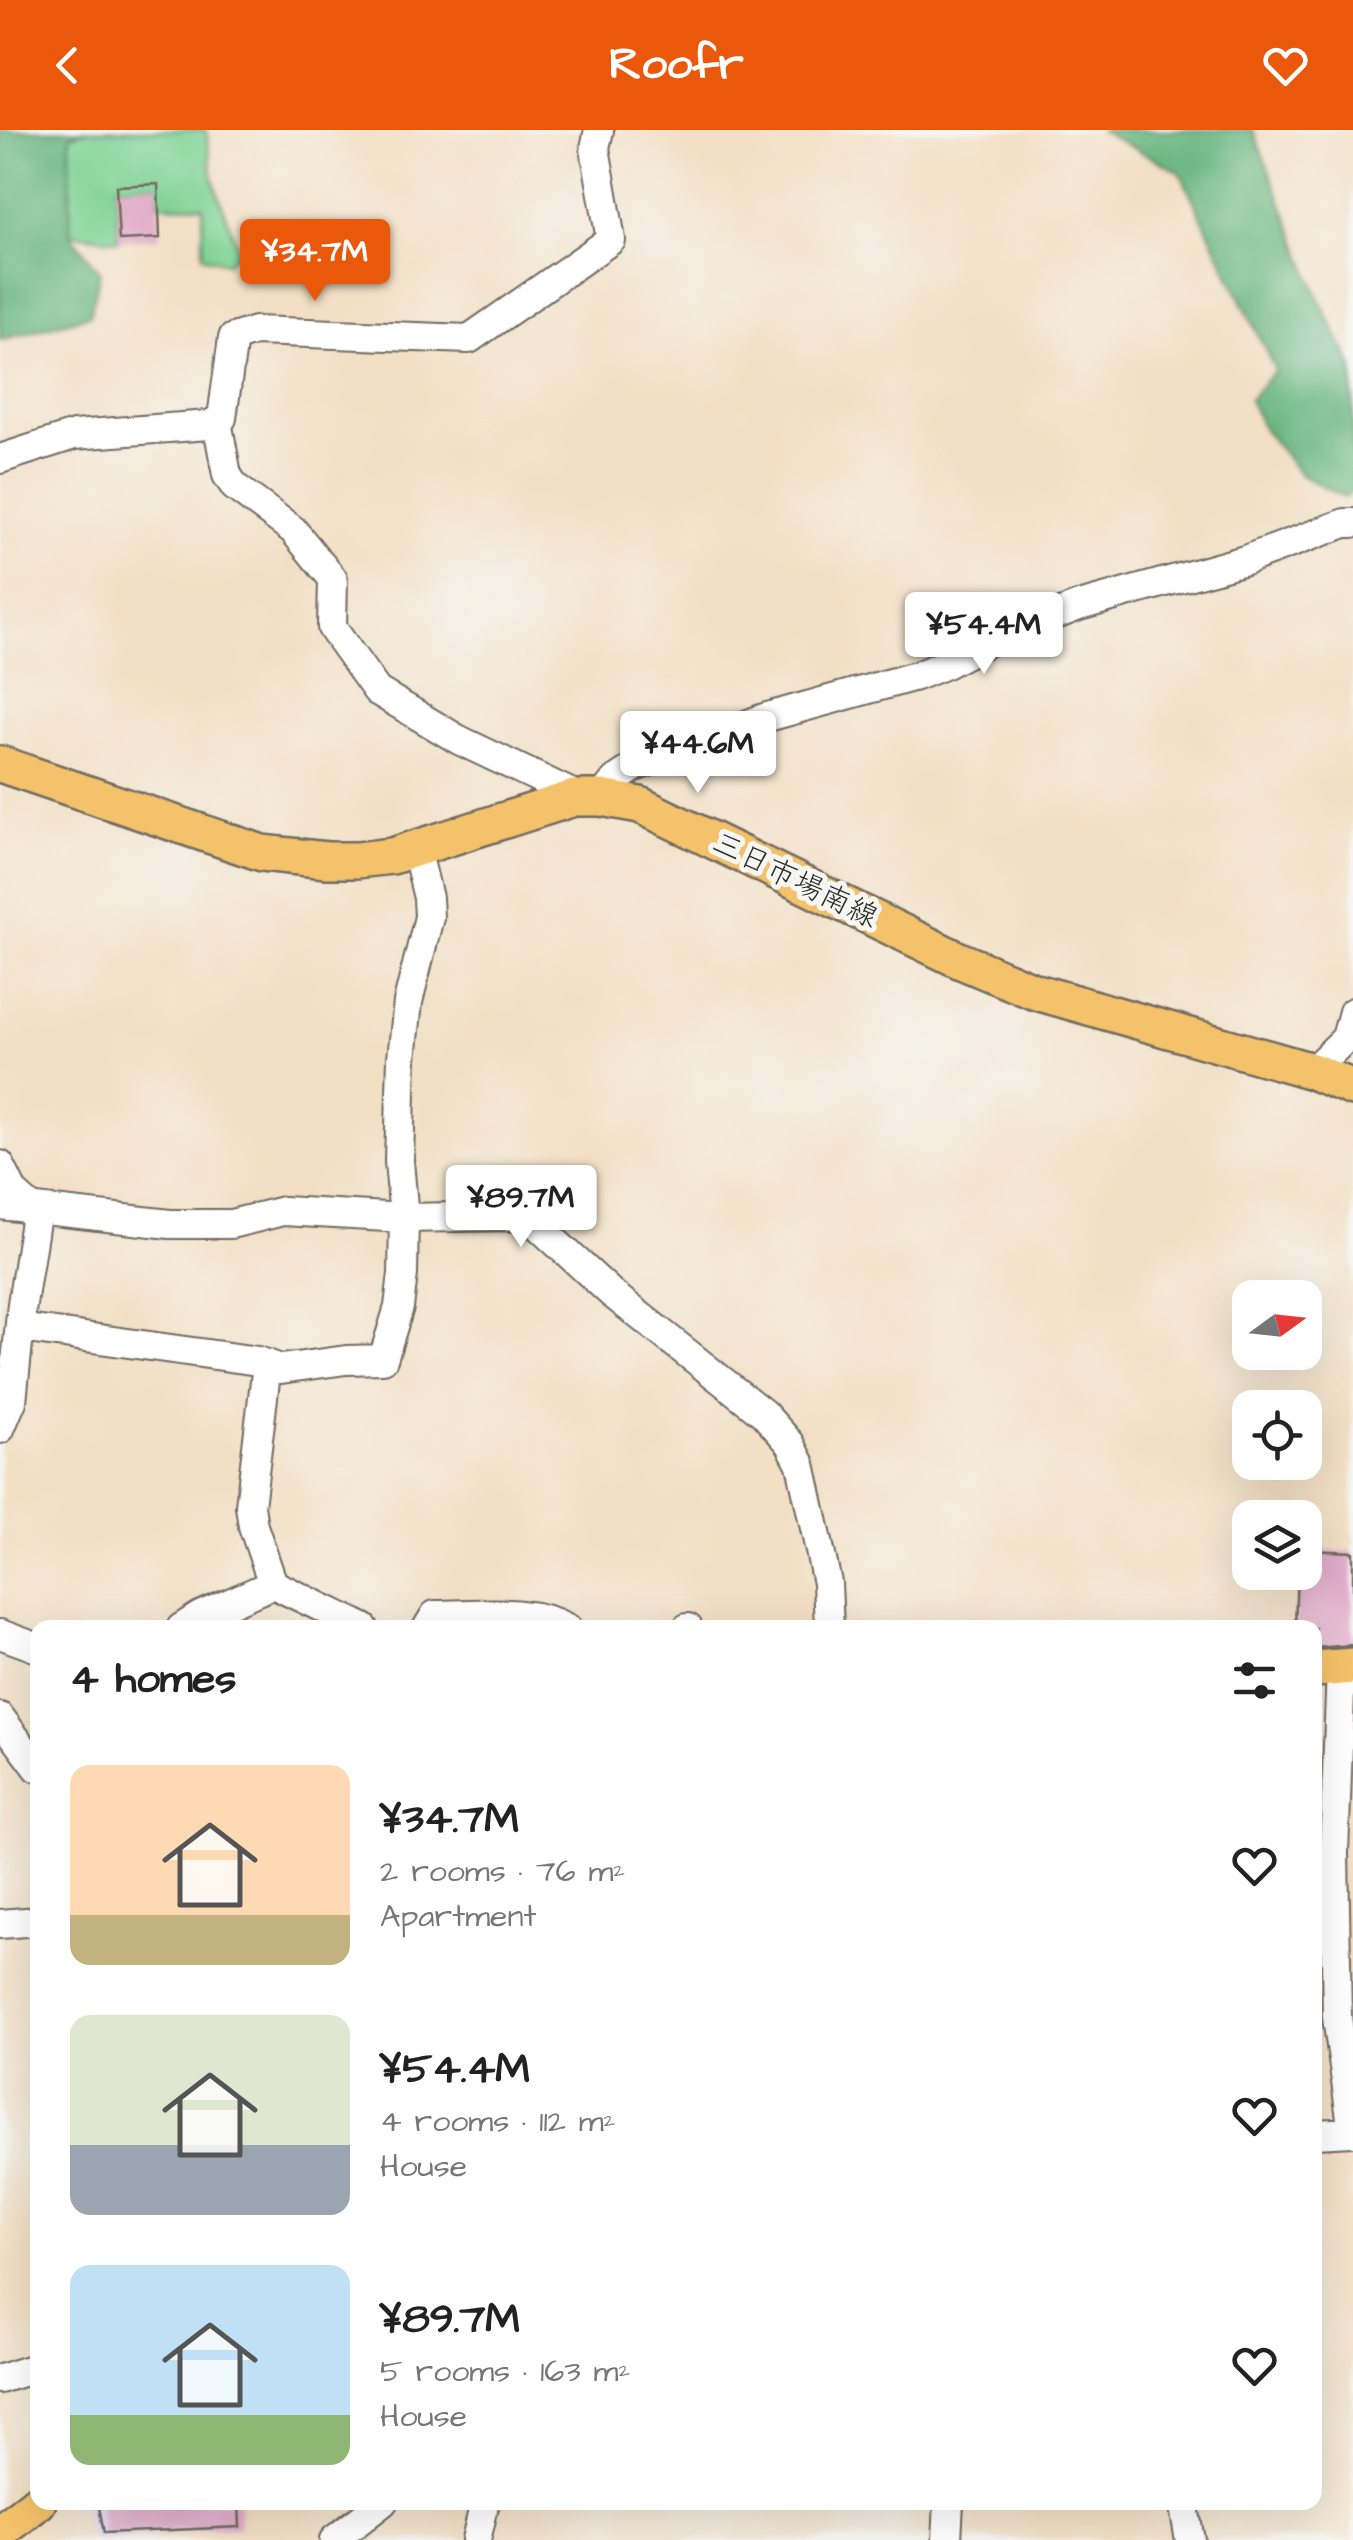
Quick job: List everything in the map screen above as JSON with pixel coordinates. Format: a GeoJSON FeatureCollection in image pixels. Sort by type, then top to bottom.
{"type":"FeatureCollection","features":[{"type":"Feature","properties":{"kind":"main road"},"geometry":{"type":"LineString","coordinates":[[0,764],[262,853],[327,860],[392,856],[588,798]]}},
{"type":"Feature","properties":{"kind":"main road","name":"三日市場南線"},"geometry":{"type":"LineString","coordinates":[[588,798],[640,805],[1033,992],[1312,1071],[1353,1088]]}},
{"type":"Feature","properties":{"kind":"main road"},"geometry":{"type":"LineString","coordinates":[[0,2532],[30,2508]]}},
{"type":"Feature","properties":{"kind":"street"},"geometry":{"type":"LineString","coordinates":[[0,459],[74,435],[209,425],[222,418],[233,338],[255,331],[468,339],[611,240],[595,148],[599,130]]}},
{"type":"Feature","properties":{"kind":"street"},"geometry":{"type":"LineString","coordinates":[[216,421],[227,474],[235,487],[293,530],[333,579],[332,628],[377,690],[459,740],[588,798],[635,767],[764,718],[916,676],[991,640],[1079,606],[1245,560],[1353,523]]}},
{"type":"Feature","properties":{"kind":"street"},"geometry":{"type":"LineString","coordinates":[[20,1328],[282,1369],[383,1359],[404,1274],[399,1162],[402,1058],[408,1002],[429,917],[416,848]]}},
{"type":"Feature","properties":{"kind":"street"},"geometry":{"type":"LineString","coordinates":[[1312,1071],[1346,1038],[1353,1012]]}},
{"type":"Feature","properties":{"kind":"street"},"geometry":{"type":"LineString","coordinates":[[0,1165],[14,1193],[31,1208],[35,1221],[12,1402],[0,1429]]}},
{"type":"Feature","properties":{"kind":"street"},"geometry":{"type":"LineString","coordinates":[[0,1205],[170,1224],[231,1224],[284,1211],[404,1218],[513,1216],[535,1224],[612,1293],[763,1414],[790,1444],[800,1464],[827,1583],[829,1620]]}},
{"type":"Feature","properties":{"kind":"street"},"geometry":{"type":"LineString","coordinates":[[266,1364],[250,1506],[253,1526],[273,1584],[347,1620]]}},
{"type":"Feature","properties":{"kind":"street"},"geometry":{"type":"LineString","coordinates":[[194,1620],[273,1584]]}},
{"type":"Feature","properties":{"kind":"street"},"geometry":{"type":"LineString","coordinates":[[432,1620],[435,1615],[522,1615],[552,1620]]}},
{"type":"Feature","properties":{"kind":"street"},"geometry":{"type":"LineString","coordinates":[[0,1634],[30,1645]]}},
{"type":"Feature","properties":{"kind":"street"},"geometry":{"type":"LineString","coordinates":[[1322,2134],[1353,2132],[1336,1980],[1336,1667]]}},
{"type":"Feature","properties":{"kind":"street"},"geometry":{"type":"LineString","coordinates":[[0,1717],[30,1757]]}},
{"type":"Feature","properties":{"kind":"street"},"geometry":{"type":"LineString","coordinates":[[0,1924],[30,1922]]}},
{"type":"Feature","properties":{"kind":"street"},"geometry":{"type":"LineString","coordinates":[[0,2379],[30,2370]]}},
{"type":"Feature","properties":{"kind":"street"},"geometry":{"type":"LineString","coordinates":[[334,2540],[373,2510]]}},
{"type":"Feature","properties":{"kind":"street"},"geometry":{"type":"LineString","coordinates":[[476,2540],[483,2510]]}},
{"type":"Feature","properties":{"kind":"street"},"geometry":{"type":"LineString","coordinates":[[947,2540],[949,2510]]}},
{"type":"Feature","properties":{"kind":"street"},"geometry":{"type":"LineString","coordinates":[[1184,2510],[1190,2540]]}},
{"type":"Feature","properties":{"kind":"shaded area"},"geometry":{"type":"Polygon","coordinates":[[[83,2510],[239,2510],[240,2527],[91,2540],[83,2510]]]}},
{"type":"Feature","properties":{"kind":"green space"},"geometry":{"type":"Polygon","coordinates":[[[0,130],[87,130],[70,135],[70,233],[100,272],[90,315],[0,340],[0,130]]]}},
{"type":"Feature","properties":{"kind":"green space"},"geometry":{"type":"Polygon","coordinates":[[[87,130],[206,130],[213,179],[239,252],[227,263],[203,256],[203,206],[159,205],[157,184],[116,186],[119,240],[70,233],[70,134],[87,130]]]}},
{"type":"Feature","properties":{"kind":"green space"},"geometry":{"type":"Polygon","coordinates":[[[1099,130],[1253,130],[1322,305],[1353,366],[1353,491],[1345,498],[1301,475],[1263,428],[1249,400],[1275,370],[1180,172],[1099,130]]]}},
{"type":"Feature","properties":{"kind":"building"},"geometry":{"type":"Polygon","coordinates":[[[158,184],[160,238],[119,240],[116,186],[158,184]]]}},
{"type":"Feature","properties":{"kind":"building"},"geometry":{"type":"Polygon","coordinates":[[[1322,1551],[1353,1552],[1353,1645],[1322,1647],[1322,1620],[1295,1620],[1296,1590],[1322,1590],[1322,1551]]]}},
{"type":"Feature","properties":{"kind":"building"},"geometry":{"type":"Polygon","coordinates":[[[100,2510],[239,2510],[240,2527],[104,2533],[100,2510]]]}}]}
